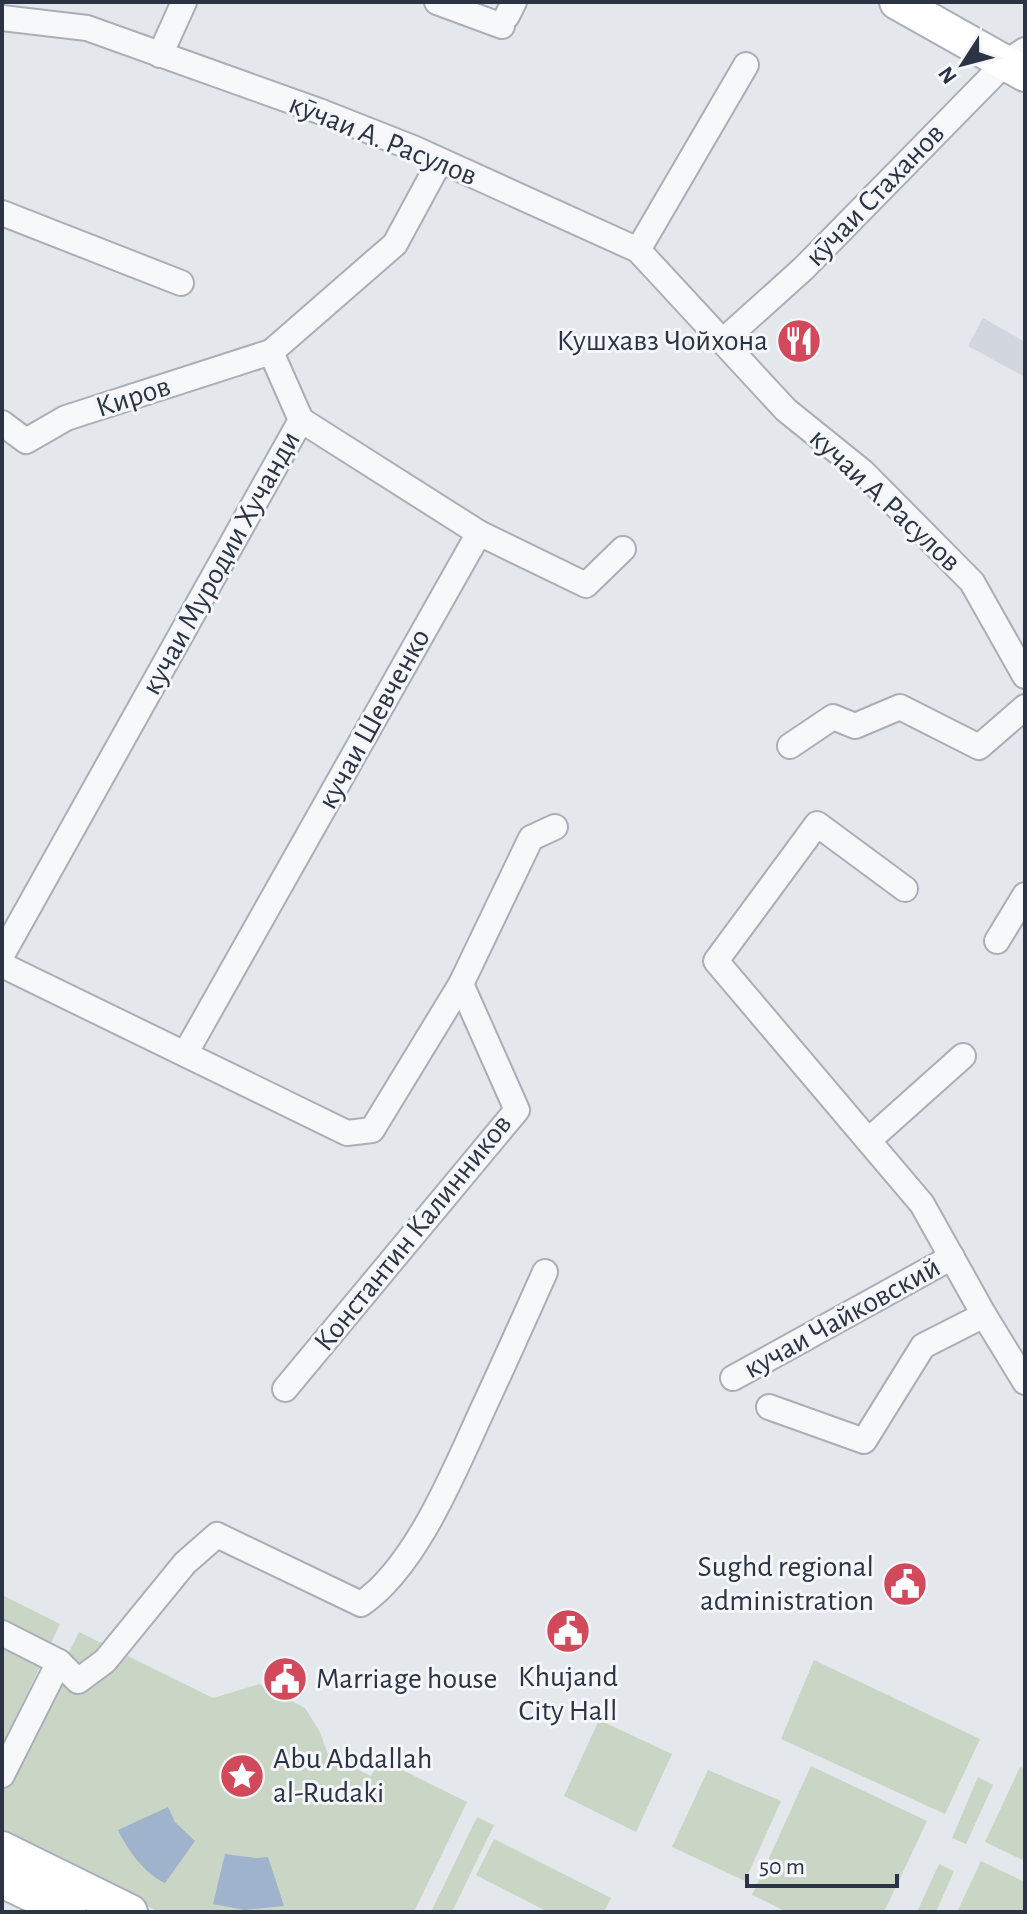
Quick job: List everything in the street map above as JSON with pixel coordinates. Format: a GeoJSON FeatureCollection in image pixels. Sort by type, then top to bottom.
{"type":"FeatureCollection","features":[{"type":"Feature","properties":{"kind":"main road"},"geometry":{"type":"LineString","coordinates":[[897,2],[1018,62]]}},
{"type":"Feature","properties":{"kind":"main road"},"geometry":{"type":"LineString","coordinates":[[2,1849],[130,1912]]}},
{"type":"Feature","properties":{"kind":"main road"},"geometry":{"type":"LineString","coordinates":[[2,1880],[69,1912]]}},
{"type":"Feature","properties":{"kind":"street"},"geometry":{"type":"LineString","coordinates":[[160,55],[184,2]]}},
{"type":"Feature","properties":{"kind":"street"},"geometry":{"type":"LineString","coordinates":[[437,2],[508,15]]}},
{"type":"Feature","properties":{"kind":"street","name":"кӯчаи А. Расулов"},"geometry":{"type":"LineString","coordinates":[[2,18],[87,28],[319,111],[440,161],[638,250],[724,340]]}},
{"type":"Feature","properties":{"kind":"street","name":"кӯчаи Стаханов"},"geometry":{"type":"LineString","coordinates":[[724,340],[804,268],[1018,62]]}},
{"type":"Feature","properties":{"kind":"street"},"geometry":{"type":"LineString","coordinates":[[638,250],[746,65]]}},
{"type":"Feature","properties":{"kind":"street"},"geometry":{"type":"LineString","coordinates":[[271,352],[395,244],[440,161]]}},
{"type":"Feature","properties":{"kind":"street"},"geometry":{"type":"LineString","coordinates":[[2,213],[181,283]]}},
{"type":"Feature","properties":{"kind":"street","name":"кучаи А.Расулов"},"geometry":{"type":"LineString","coordinates":[[724,340],[786,410],[863,472],[972,582],[1025,676]]}},
{"type":"Feature","properties":{"kind":"street","name":"кучаи Муродии Хучанди"},"geometry":{"type":"LineString","coordinates":[[2,955],[301,420],[271,352]]}},
{"type":"Feature","properties":{"kind":"street","name":"Киров"},"geometry":{"type":"LineString","coordinates":[[2,423],[26,441],[66,418],[271,352]]}},
{"type":"Feature","properties":{"kind":"street"},"geometry":{"type":"LineString","coordinates":[[301,420],[479,533],[586,585],[623,549]]}},
{"type":"Feature","properties":{"kind":"street","name":"кучаи Шевченко"},"geometry":{"type":"LineString","coordinates":[[185,1054],[479,533]]}},
{"type":"Feature","properties":{"kind":"street"},"geometry":{"type":"LineString","coordinates":[[790,746],[833,717],[855,726],[900,707],[979,747],[1025,707]]}},
{"type":"Feature","properties":{"kind":"street","name":"кучаи Чайковский"},"geometry":{"type":"LineString","coordinates":[[905,889],[817,824],[716,961],[922,1204],[1025,1382]]}},
{"type":"Feature","properties":{"kind":"street"},"geometry":{"type":"LineString","coordinates":[[2,965],[347,1133],[372,1130],[461,984],[531,838],[555,827]]}},
{"type":"Feature","properties":{"kind":"street"},"geometry":{"type":"LineString","coordinates":[[997,941],[1025,895]]}},
{"type":"Feature","properties":{"kind":"street","name":"Константин Калинников"},"geometry":{"type":"LineString","coordinates":[[285,1389],[517,1110],[461,984]]}},
{"type":"Feature","properties":{"kind":"street"},"geometry":{"type":"LineString","coordinates":[[869,1140],[963,1056]]}},
{"type":"Feature","properties":{"kind":"street","name":"кучаи Чайковский"},"geometry":{"type":"LineString","coordinates":[[733,1378],[952,1257]]}},
{"type":"Feature","properties":{"kind":"street"},"geometry":{"type":"LineString","coordinates":[[2,1633],[59,1662],[78,1681],[105,1661],[185,1563],[217,1535],[361,1604],[378,1593],[404,1563],[456,1468],[545,1272]]}},
{"type":"Feature","properties":{"kind":"street"},"geometry":{"type":"LineString","coordinates":[[769,1407],[864,1441],[923,1346],[984,1315]]}},
{"type":"Feature","properties":{"kind":"street"},"geometry":{"type":"LineString","coordinates":[[2,1775],[59,1662]]}},
{"type":"Feature","properties":{"kind":"shaded area"},"geometry":{"type":"Polygon","coordinates":[[[983,318],[1025,342],[1025,377],[968,346],[983,318]]]}},
{"type":"Feature","properties":{"kind":"green space"},"geometry":{"type":"Polygon","coordinates":[[[2,1595],[60,1624],[2,1747],[2,1595]]]}},
{"type":"Feature","properties":{"kind":"green space"},"geometry":{"type":"Polygon","coordinates":[[[79,1632],[213,1698],[259,1684],[305,1708],[320,1732],[328,1755],[371,1776],[380,1759],[467,1802],[414,1912],[159,1912],[2,1835],[2,1790],[79,1632]]]}},
{"type":"Feature","properties":{"kind":"green space"},"geometry":{"type":"Polygon","coordinates":[[[814,1660],[980,1739],[945,1814],[781,1739],[814,1660]]]}},
{"type":"Feature","properties":{"kind":"green space"},"geometry":{"type":"Polygon","coordinates":[[[599,1720],[672,1754],[636,1832],[564,1796],[599,1720]]]}},
{"type":"Feature","properties":{"kind":"green space"},"geometry":{"type":"Polygon","coordinates":[[[811,1766],[927,1821],[884,1912],[787,1912],[752,1895],[811,1766]]]}},
{"type":"Feature","properties":{"kind":"green space"},"geometry":{"type":"Polygon","coordinates":[[[1020,1767],[1025,1769],[1025,1861],[985,1842],[1020,1767]]]}},
{"type":"Feature","properties":{"kind":"green space"},"geometry":{"type":"Polygon","coordinates":[[[708,1770],[781,1801],[745,1881],[672,1847],[708,1770]]]}},
{"type":"Feature","properties":{"kind":"green space"},"geometry":{"type":"Polygon","coordinates":[[[978,1777],[993,1785],[966,1844],[952,1838],[978,1777]]]}},
{"type":"Feature","properties":{"kind":"green space"},"geometry":{"type":"Polygon","coordinates":[[[477,1817],[494,1825],[452,1912],[431,1912],[477,1817]]]}},
{"type":"Feature","properties":{"kind":"green space"},"geometry":{"type":"Polygon","coordinates":[[[494,1839],[611,1898],[604,1912],[548,1912],[476,1875],[494,1839]]]}},
{"type":"Feature","properties":{"kind":"green space"},"geometry":{"type":"Polygon","coordinates":[[[981,1861],[1025,1882],[1025,1912],[957,1912],[981,1861]]]}},
{"type":"Feature","properties":{"kind":"green space"},"geometry":{"type":"Polygon","coordinates":[[[939,1864],[954,1871],[936,1912],[917,1912],[939,1864]]]}},
{"type":"Feature","properties":{"kind":"water"},"geometry":{"type":"Polygon","coordinates":[[[168,1807],[175,1822],[195,1841],[165,1883],[137,1861],[118,1830],[168,1807]]]}},
{"type":"Feature","properties":{"kind":"water"},"geometry":{"type":"Polygon","coordinates":[[[225,1854],[268,1857],[284,1906],[245,1910],[213,1904],[225,1854]]]}},
{"type":"Feature","properties":{"kind":"place","name":"Кушхавз Чойхона"},"geometry":{"type":"Point","coordinates":[799,341]}},
{"type":"Feature","properties":{"kind":"place","name":"Sughd regional administration"},"geometry":{"type":"Point","coordinates":[905,1584]}},
{"type":"Feature","properties":{"kind":"place","name":"Khujand City Hall"},"geometry":{"type":"Point","coordinates":[568,1631]}},
{"type":"Feature","properties":{"kind":"place","name":"Marriage house"},"geometry":{"type":"Point","coordinates":[285,1679]}},
{"type":"Feature","properties":{"kind":"place","name":"Abu Abdallah al-Rudaki"},"geometry":{"type":"Point","coordinates":[242,1776]}}]}
